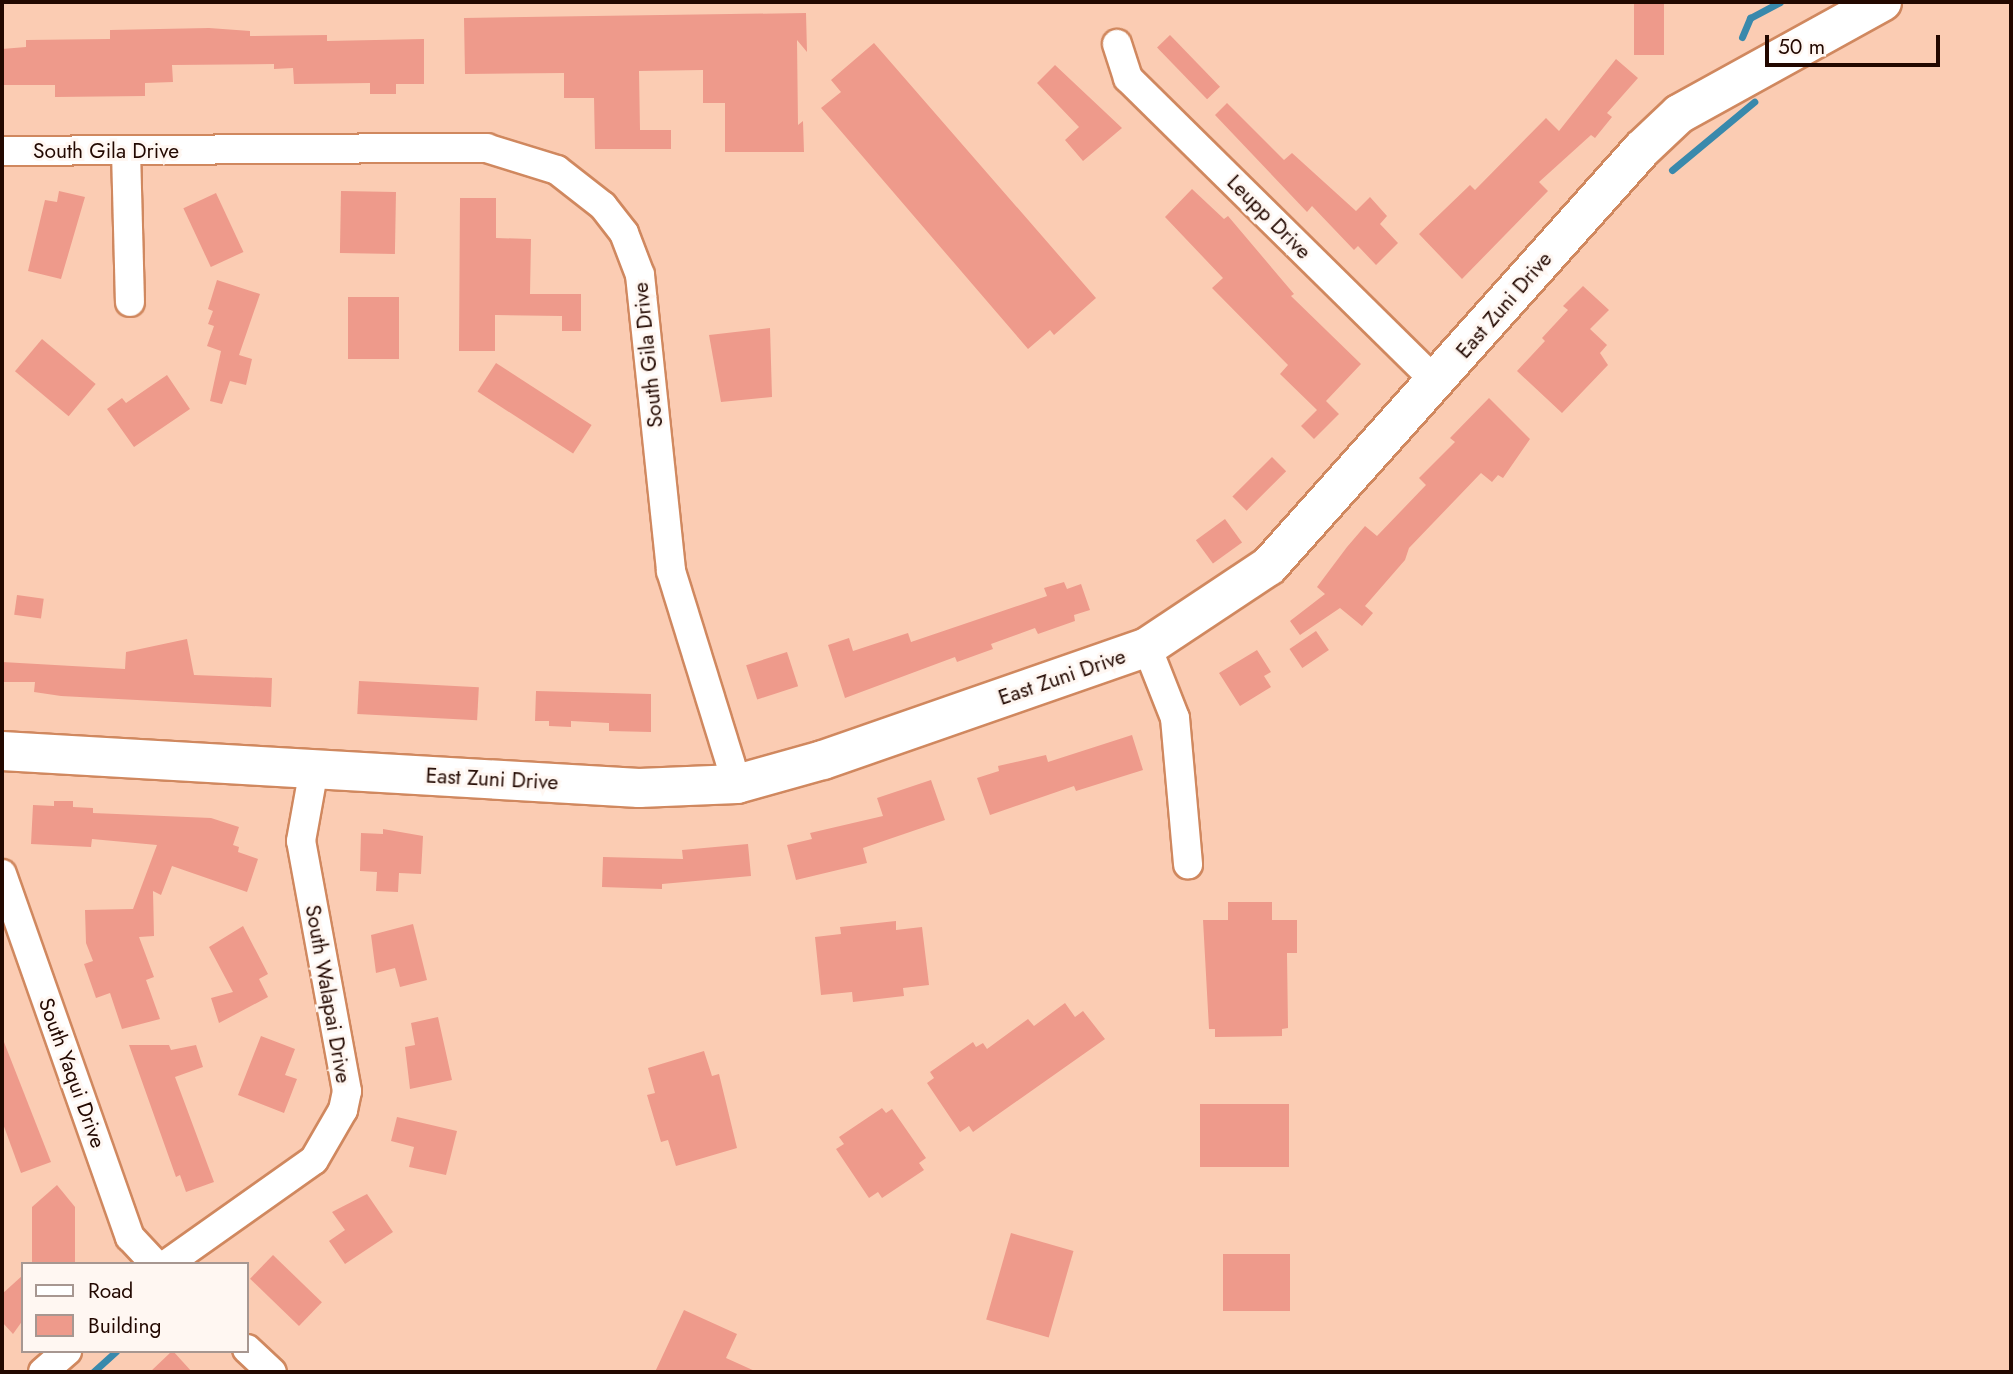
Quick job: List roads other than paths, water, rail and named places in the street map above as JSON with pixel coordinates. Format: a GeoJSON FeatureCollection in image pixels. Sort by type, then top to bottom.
{"type":"FeatureCollection","features":[{"type":"Feature","properties":{"kind":"street","name":"East Zuni Drive"},"geometry":{"type":"LineString","coordinates":[[2,751],[639,788],[737,784],[822,760],[1147,647],[1269,566],[1642,149],[1679,114],[1882,2]]}},
{"type":"Feature","properties":{"kind":"street","name":"Leupp Drive"},"geometry":{"type":"LineString","coordinates":[[1117,44],[1128,78],[1436,382]]}},
{"type":"Feature","properties":{"kind":"street","name":"South Gila Drive"},"geometry":{"type":"LineString","coordinates":[[2,151],[485,148],[557,170],[603,206],[624,233],[640,275],[671,572],[737,784]]}},
{"type":"Feature","properties":{"kind":"street"},"geometry":{"type":"LineString","coordinates":[[126,151],[130,302]]}},
{"type":"Feature","properties":{"kind":"street"},"geometry":{"type":"LineString","coordinates":[[1147,647],[1175,718],[1188,864]]}},
{"type":"Feature","properties":{"kind":"street","name":"South Walapai Drive"},"geometry":{"type":"LineString","coordinates":[[170,1262],[314,1160],[343,1110],[346,1091],[301,841],[314,769]]}},
{"type":"Feature","properties":{"kind":"street","name":"South Yaqui Drive"},"geometry":{"type":"LineString","coordinates":[[2,874],[130,1237],[153,1262]]}},
{"type":"Feature","properties":{"kind":"street"},"geometry":{"type":"LineString","coordinates":[[248,1350],[272,1372]]}},
{"type":"Feature","properties":{"kind":"street"},"geometry":{"type":"LineString","coordinates":[[43,1372],[65,1353]]}},
{"type":"Feature","properties":{"kind":"waterway"},"geometry":{"type":"LineString","coordinates":[[1742,37],[1750,18],[1780,2]]}},
{"type":"Feature","properties":{"kind":"waterway"},"geometry":{"type":"LineString","coordinates":[[1672,170],[1754,102]]}},
{"type":"Feature","properties":{"kind":"waterway"},"geometry":{"type":"LineString","coordinates":[[93,1372],[114,1353]]}}]}
